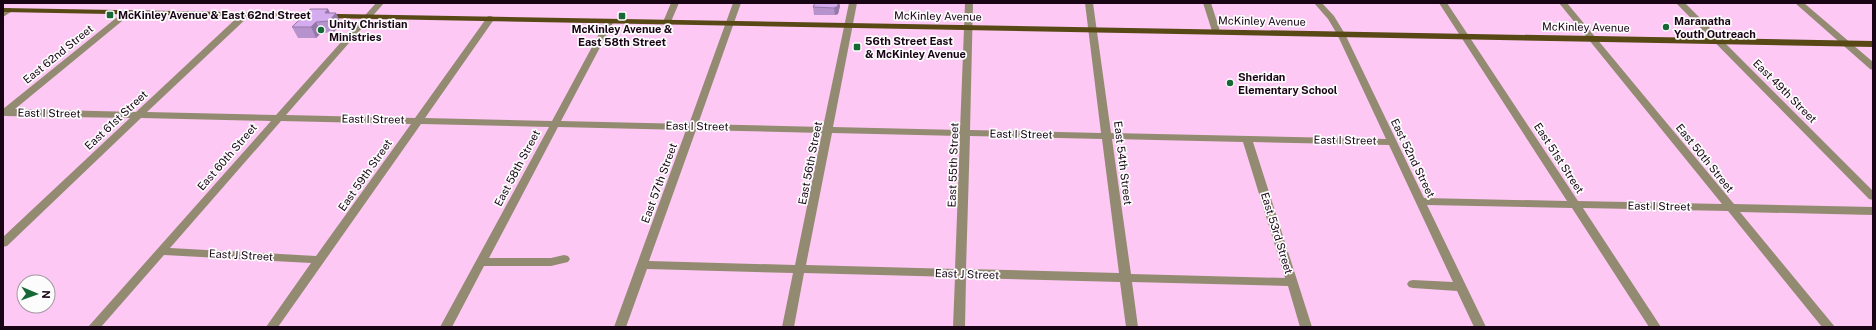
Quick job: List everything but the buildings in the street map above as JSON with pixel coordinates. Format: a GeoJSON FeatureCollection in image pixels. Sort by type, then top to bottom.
{"type":"FeatureCollection","features":[{"type":"Feature","properties":{"kind":"main road","name":"McKinley Avenue"},"geometry":{"type":"LineString","coordinates":[[5,12],[129,12],[491,18],[1873,44]]}},
{"type":"Feature","properties":{"kind":"street","name":"East 60th Street"},"geometry":{"type":"LineString","coordinates":[[94,327],[380,3]]}},
{"type":"Feature","properties":{"kind":"street"},"geometry":{"type":"LineString","coordinates":[[667,22],[675,3]]}},
{"type":"Feature","properties":{"kind":"street","name":"East 57th Street"},"geometry":{"type":"LineString","coordinates":[[620,327],[737,3]]}},
{"type":"Feature","properties":{"kind":"street","name":"East 56th Street"},"geometry":{"type":"LineString","coordinates":[[788,327],[829,129],[853,3]]}},
{"type":"Feature","properties":{"kind":"street","name":"East 55th Street"},"geometry":{"type":"LineString","coordinates":[[959,327],[970,3]]}},
{"type":"Feature","properties":{"kind":"street","name":"East 54th Street"},"geometry":{"type":"LineString","coordinates":[[1089,3],[1094,30],[1132,327]]}},
{"type":"Feature","properties":{"kind":"street"},"geometry":{"type":"LineString","coordinates":[[1207,3],[1216,31]]}},
{"type":"Feature","properties":{"kind":"street","name":"East 52nd Street"},"geometry":{"type":"LineString","coordinates":[[1318,3],[1331,18],[1341,34],[1480,327]]}},
{"type":"Feature","properties":{"kind":"street","name":"East 51st Street"},"geometry":{"type":"LineString","coordinates":[[1442,3],[1466,36],[1655,327]]}},
{"type":"Feature","properties":{"kind":"street","name":"East 50th Street"},"geometry":{"type":"LineString","coordinates":[[1563,3],[1829,327]]}},
{"type":"Feature","properties":{"kind":"street","name":"East 49th Street"},"geometry":{"type":"LineString","coordinates":[[1680,3],[1873,197]]}},
{"type":"Feature","properties":{"kind":"street"},"geometry":{"type":"LineString","coordinates":[[1799,3],[1873,67]]}},
{"type":"Feature","properties":{"kind":"street","name":"East 62nd Street"},"geometry":{"type":"LineString","coordinates":[[4,113],[129,12]]}},
{"type":"Feature","properties":{"kind":"street","name":"East 61st Street"},"geometry":{"type":"LineString","coordinates":[[3,243],[246,14]]}},
{"type":"Feature","properties":{"kind":"street","name":"East 59th Street"},"geometry":{"type":"LineString","coordinates":[[272,327],[491,18]]}},
{"type":"Feature","properties":{"kind":"street","name":"East 58th Street"},"geometry":{"type":"LineString","coordinates":[[446,327],[610,21]]}},
{"type":"Feature","properties":{"kind":"street","name":"East I Street"},"geometry":{"type":"LineString","coordinates":[[4,113],[139,114],[1391,142]]}},
{"type":"Feature","properties":{"kind":"street","name":"East 53rd Street"},"geometry":{"type":"LineString","coordinates":[[1247,138],[1306,327]]}},
{"type":"Feature","properties":{"kind":"street","name":"East I Street"},"geometry":{"type":"LineString","coordinates":[[1420,201],[1873,211]]}},
{"type":"Feature","properties":{"kind":"street","name":"East J Street"},"geometry":{"type":"LineString","coordinates":[[161,250],[320,260]]}},
{"type":"Feature","properties":{"kind":"street"},"geometry":{"type":"LineString","coordinates":[[481,262],[551,262],[564,259]]}},
{"type":"Feature","properties":{"kind":"street","name":"East J Street"},"geometry":{"type":"LineString","coordinates":[[642,265],[1292,282]]}},
{"type":"Feature","properties":{"kind":"street"},"geometry":{"type":"LineString","coordinates":[[1413,284],[1461,286]]}},
{"type":"Feature","properties":{"kind":"place","name":"McKinley Avenue & East 62nd Street"},"geometry":{"type":"Point","coordinates":[110,15]}},
{"type":"Feature","properties":{"kind":"place","name":"McKinley Avenue & East 58th Street"},"geometry":{"type":"Point","coordinates":[622,16]}},
{"type":"Feature","properties":{"kind":"place","name":"Maranatha Youth Outreach"},"geometry":{"type":"Point","coordinates":[1666,27]}},
{"type":"Feature","properties":{"kind":"place","name":"Unity Christian Ministries"},"geometry":{"type":"Point","coordinates":[321,30]}},
{"type":"Feature","properties":{"kind":"place","name":"56th Street East & McKinley Avenue"},"geometry":{"type":"Point","coordinates":[857,47]}},
{"type":"Feature","properties":{"kind":"place","name":"Sheridan Elementary School"},"geometry":{"type":"Point","coordinates":[1230,83]}}]}
